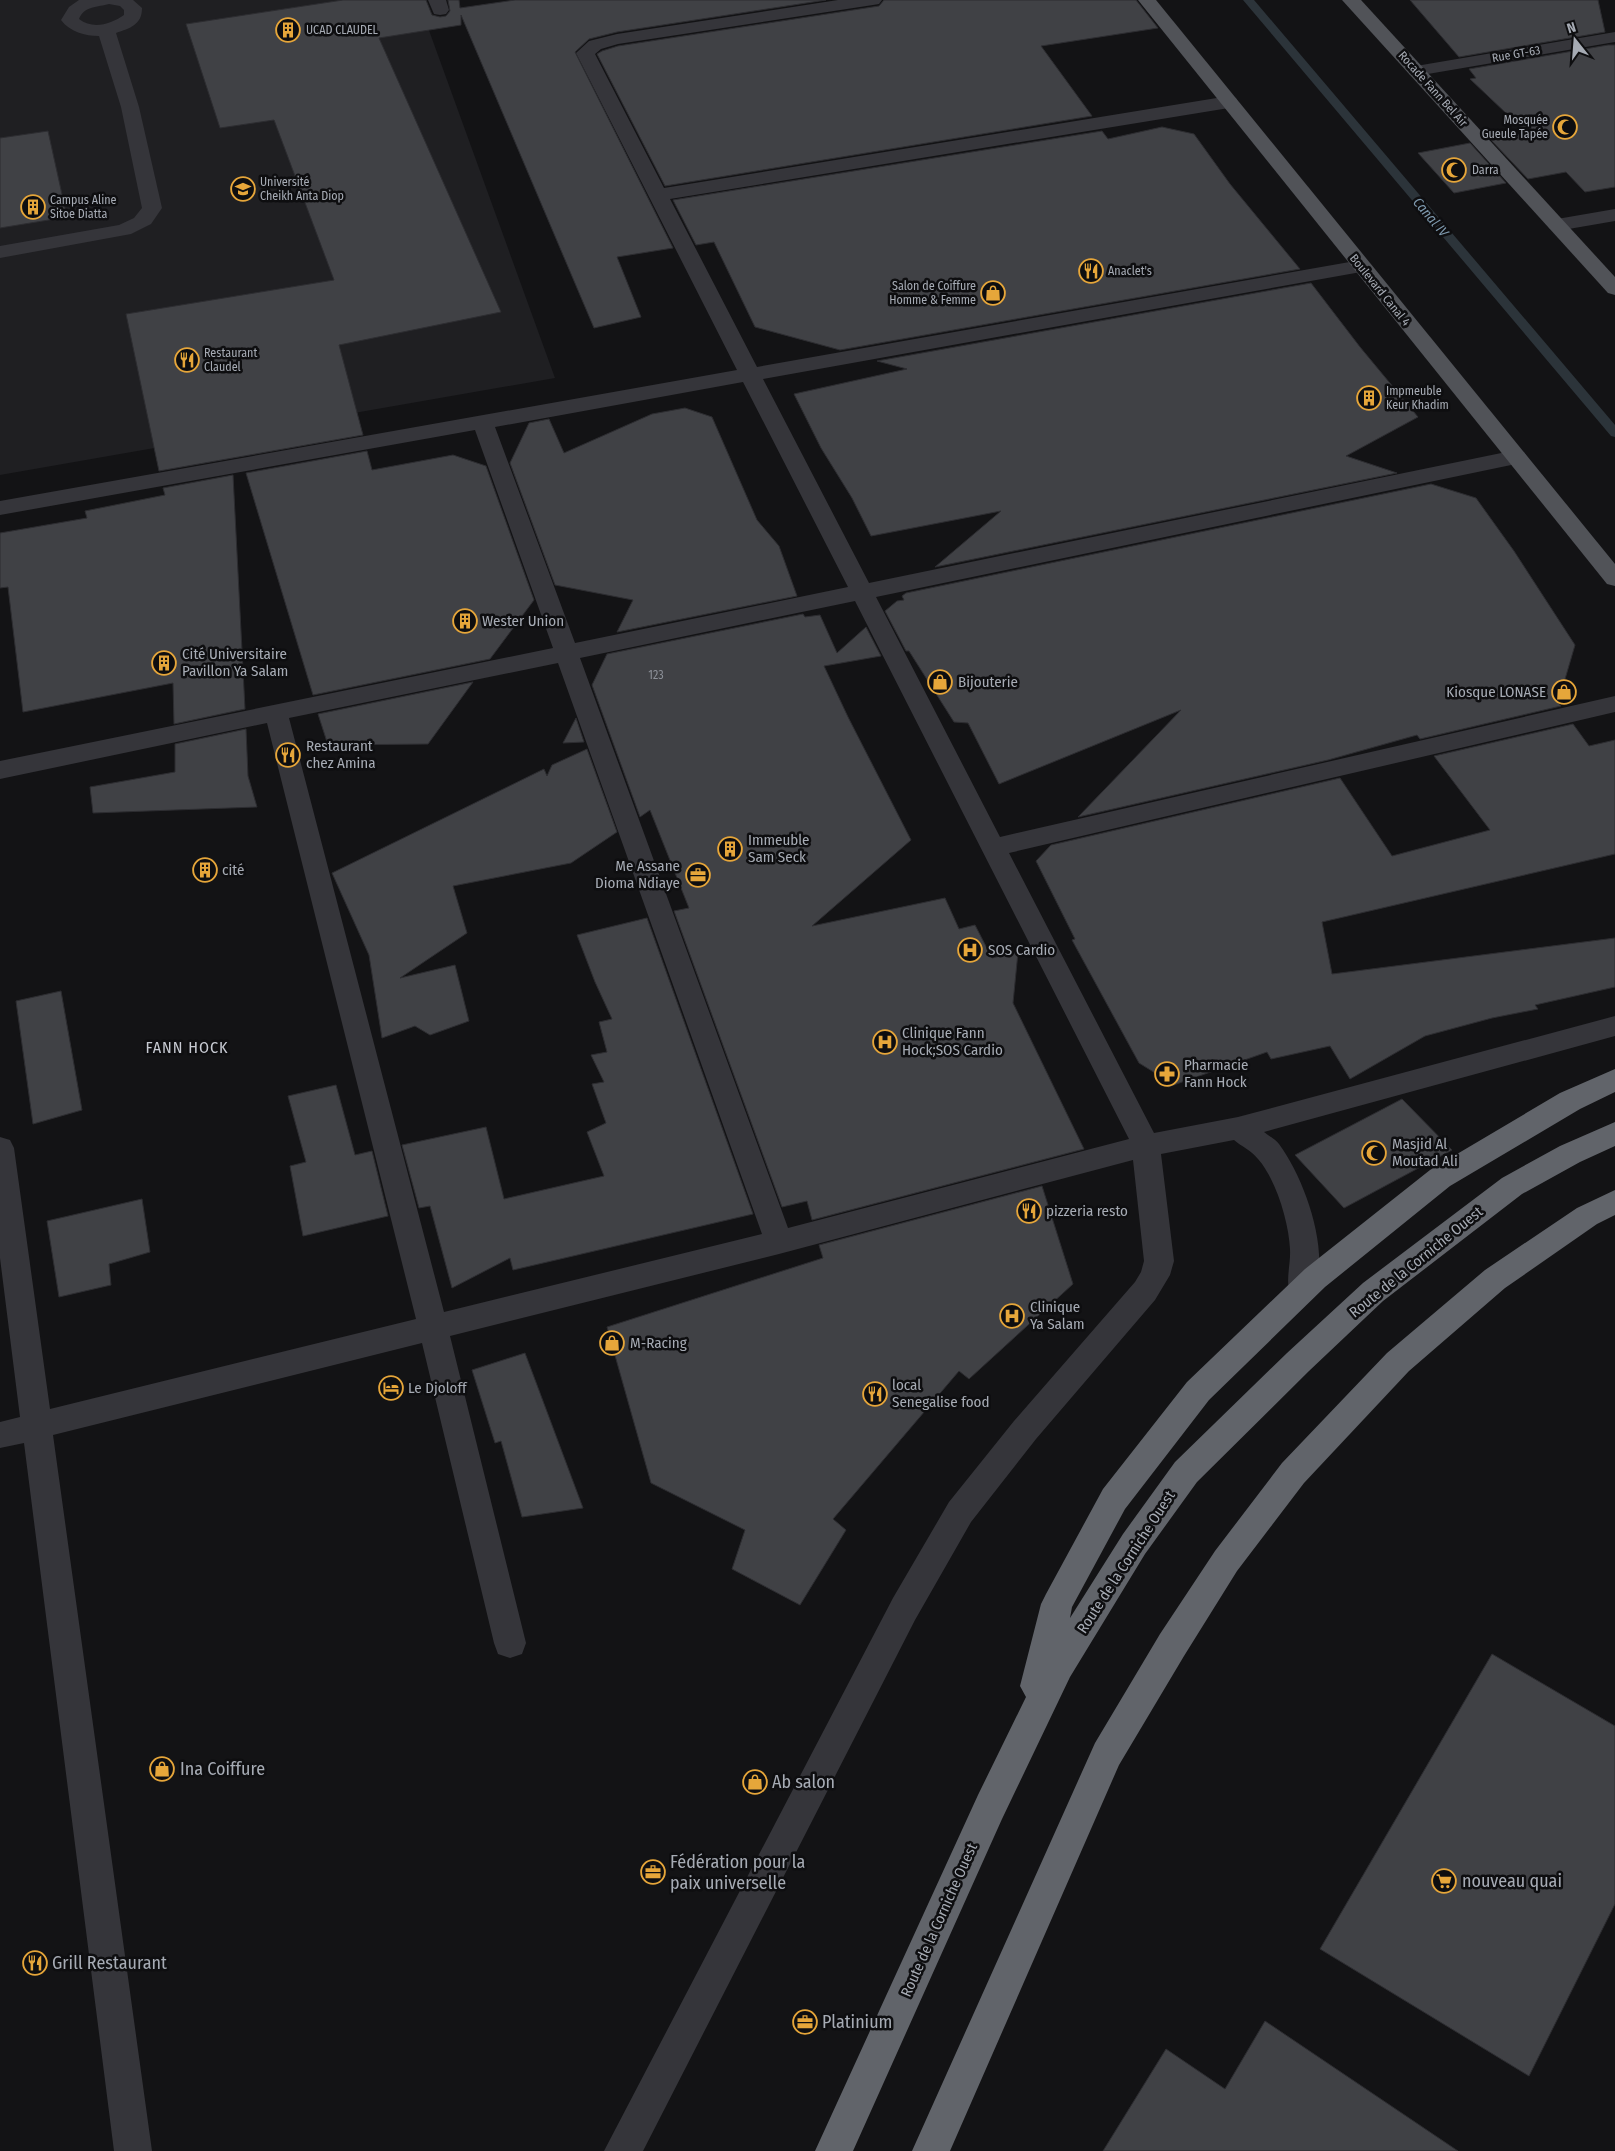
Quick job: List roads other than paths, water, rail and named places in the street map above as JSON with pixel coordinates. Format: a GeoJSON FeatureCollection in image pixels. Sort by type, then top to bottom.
{"type":"FeatureCollection","features":[{"type":"Feature","properties":{"kind":"highway"},"geometry":{"type":"LineString","coordinates":[[1026,1732],[1057,1604],[1114,1499],[1198,1391],[1302,1290],[1440,1178],[1570,1101],[1615,1080]]}},
{"type":"Feature","properties":{"kind":"highway","name":"Route de la Corniche Ouest"},"geometry":{"type":"LineString","coordinates":[[834,2151],[986,1816],[1058,1666],[1134,1544],[1186,1472],[1298,1362],[1373,1292],[1512,1186],[1570,1154],[1615,1133]]}},
{"type":"Feature","properties":{"kind":"highway"},"geometry":{"type":"LineString","coordinates":[[931,2151],[1107,1754],[1172,1645],[1226,1561],[1293,1474],[1398,1362],[1494,1279],[1587,1216],[1615,1202]]}},
{"type":"Feature","properties":{"kind":"main road","name":"Boulevard Canal 4"},"geometry":{"type":"LineString","coordinates":[[1147,0],[1615,579]]}},
{"type":"Feature","properties":{"kind":"main road","name":"Rocade Fann Bel Air"},"geometry":{"type":"LineString","coordinates":[[1351,0],[1615,289]]}},
{"type":"Feature","properties":{"kind":"street"},"geometry":{"type":"LineString","coordinates":[[104,0],[98,0],[77,8],[72,12],[70,20],[76,27],[89,30],[106,30],[123,25],[133,16],[133,8],[125,2],[114,0]]}},
{"type":"Feature","properties":{"kind":"street"},"geometry":{"type":"LineString","coordinates":[[623,2151],[904,1609],[960,1512],[1024,1430],[1145,1291],[1155,1275],[1159,1261],[1146,1146],[585,53],[595,45],[618,39],[873,0]]}},
{"type":"Feature","properties":{"kind":"street"},"geometry":{"type":"LineString","coordinates":[[0,252],[124,230],[139,224],[148,217],[152,208],[130,107],[106,30]]}},
{"type":"Feature","properties":{"kind":"street","name":"Rue GT-63"},"geometry":{"type":"LineString","coordinates":[[1416,71],[1615,37]]}},
{"type":"Feature","properties":{"kind":"street"},"geometry":{"type":"LineString","coordinates":[[658,195],[1229,102]]}},
{"type":"Feature","properties":{"kind":"street"},"geometry":{"type":"LineString","coordinates":[[1557,225],[1615,215]]}},
{"type":"Feature","properties":{"kind":"street"},"geometry":{"type":"LineString","coordinates":[[0,508],[1361,266]]}},
{"type":"Feature","properties":{"kind":"street"},"geometry":{"type":"LineString","coordinates":[[483,422],[779,1242]]}},
{"type":"Feature","properties":{"kind":"street"},"geometry":{"type":"LineString","coordinates":[[0,770],[1516,457]]}},
{"type":"Feature","properties":{"kind":"street"},"geometry":{"type":"LineString","coordinates":[[994,848],[1615,704]]}},
{"type":"Feature","properties":{"kind":"street"},"geometry":{"type":"LineString","coordinates":[[276,713],[510,1644]]}},
{"type":"Feature","properties":{"kind":"street"},"geometry":{"type":"LineString","coordinates":[[0,1435],[779,1242],[1146,1146],[1238,1128],[1615,1026]]}},
{"type":"Feature","properties":{"kind":"street"},"geometry":{"type":"LineString","coordinates":[[1238,1128],[1268,1150],[1286,1180],[1298,1213],[1305,1249],[1302,1290]]}},
{"type":"Feature","properties":{"kind":"street"},"geometry":{"type":"LineString","coordinates":[[0,1148],[133,2151]]}},
{"type":"Feature","properties":{"kind":"waterway","name":"Canal IV"},"geometry":{"type":"LineString","coordinates":[[1248,0],[1615,433]]}},
{"type":"Feature","properties":{"kind":"place","name":"UCAD CLAUDEL"},"geometry":{"type":"Point","coordinates":[288,30]}},
{"type":"Feature","properties":{"kind":"place","name":"Mosquée Gueule Tapée"},"geometry":{"type":"Point","coordinates":[1565,127]}},
{"type":"Feature","properties":{"kind":"place","name":"Darra"},"geometry":{"type":"Point","coordinates":[1454,170]}},
{"type":"Feature","properties":{"kind":"place","name":"Université Cheikh Anta Diop"},"geometry":{"type":"Point","coordinates":[243,189]}},
{"type":"Feature","properties":{"kind":"place","name":"Campus Aline Sitoe Diatta"},"geometry":{"type":"Point","coordinates":[33,207]}},
{"type":"Feature","properties":{"kind":"place","name":"Anaclet's"},"geometry":{"type":"Point","coordinates":[1091,271]}},
{"type":"Feature","properties":{"kind":"place","name":"Salon de Coiffure Homme & Femme"},"geometry":{"type":"Point","coordinates":[993,293]}},
{"type":"Feature","properties":{"kind":"place","name":"Restaurant Claudel"},"geometry":{"type":"Point","coordinates":[187,360]}},
{"type":"Feature","properties":{"kind":"place","name":"Impmeuble Keur Khadim"},"geometry":{"type":"Point","coordinates":[1369,398]}},
{"type":"Feature","properties":{"kind":"place","name":"Wester Union"},"geometry":{"type":"Point","coordinates":[465,621]}},
{"type":"Feature","properties":{"kind":"place","name":"Cité Universitaire Pavillon Ya Salam"},"geometry":{"type":"Point","coordinates":[164,663]}},
{"type":"Feature","properties":{"kind":"place","name":"Bijouterie"},"geometry":{"type":"Point","coordinates":[940,682]}},
{"type":"Feature","properties":{"kind":"place","name":"Kiosque LONASE"},"geometry":{"type":"Point","coordinates":[1564,692]}},
{"type":"Feature","properties":{"kind":"place","name":"Restaurant chez Amina"},"geometry":{"type":"Point","coordinates":[288,755]}},
{"type":"Feature","properties":{"kind":"place","name":"Immeuble Sam Seck"},"geometry":{"type":"Point","coordinates":[730,849]}},
{"type":"Feature","properties":{"kind":"place","name":"cité"},"geometry":{"type":"Point","coordinates":[205,870]}},
{"type":"Feature","properties":{"kind":"place","name":"Me Assane Dioma Ndiaye"},"geometry":{"type":"Point","coordinates":[698,875]}},
{"type":"Feature","properties":{"kind":"place","name":"SOS Cardio"},"geometry":{"type":"Point","coordinates":[970,950]}},
{"type":"Feature","properties":{"kind":"place","name":"Clinique Fann Hock;SOS Cardio"},"geometry":{"type":"Point","coordinates":[885,1042]}},
{"type":"Feature","properties":{"kind":"place","name":"Pharmacie Fann Hock"},"geometry":{"type":"Point","coordinates":[1167,1074]}},
{"type":"Feature","properties":{"kind":"place","name":"Masjid Al Moutad Ali"},"geometry":{"type":"Point","coordinates":[1374,1153]}},
{"type":"Feature","properties":{"kind":"place","name":"pizzeria resto"},"geometry":{"type":"Point","coordinates":[1029,1211]}},
{"type":"Feature","properties":{"kind":"place","name":"Clinique Ya Salam"},"geometry":{"type":"Point","coordinates":[1012,1316]}},
{"type":"Feature","properties":{"kind":"place","name":"M-Racing"},"geometry":{"type":"Point","coordinates":[612,1343]}},
{"type":"Feature","properties":{"kind":"place","name":"Le Djoloff"},"geometry":{"type":"Point","coordinates":[391,1388]}},
{"type":"Feature","properties":{"kind":"place","name":"local Senegalise food"},"geometry":{"type":"Point","coordinates":[875,1394]}},
{"type":"Feature","properties":{"kind":"place","name":"Ina Coiffure"},"geometry":{"type":"Point","coordinates":[162,1769]}},
{"type":"Feature","properties":{"kind":"place","name":"Ab salon"},"geometry":{"type":"Point","coordinates":[755,1782]}},
{"type":"Feature","properties":{"kind":"place","name":"Fédération pour la paix universelle"},"geometry":{"type":"Point","coordinates":[653,1872]}},
{"type":"Feature","properties":{"kind":"place","name":"nouveau quai"},"geometry":{"type":"Point","coordinates":[1444,1881]}},
{"type":"Feature","properties":{"kind":"place","name":"Grill Restaurant"},"geometry":{"type":"Point","coordinates":[35,1963]}},
{"type":"Feature","properties":{"kind":"place","name":"Platinium"},"geometry":{"type":"Point","coordinates":[805,2022]}},
{"type":"Feature","properties":{"kind":"district","name":"FANN HOCK"},"geometry":{"type":"Point","coordinates":[187,1047]}}]}
